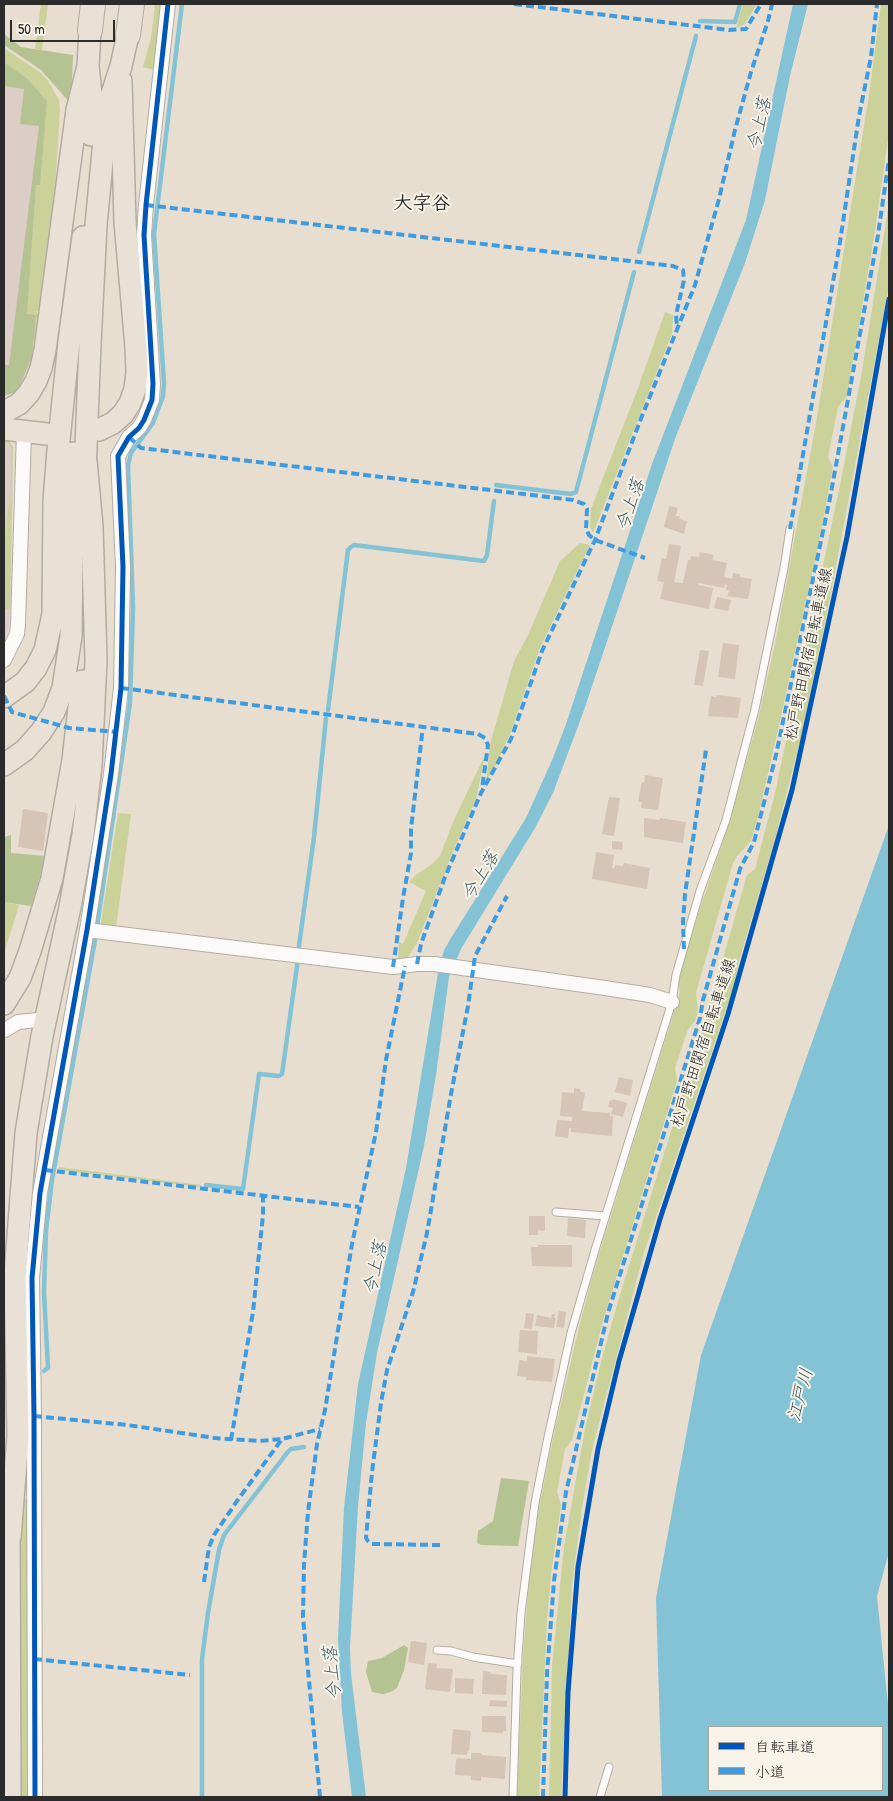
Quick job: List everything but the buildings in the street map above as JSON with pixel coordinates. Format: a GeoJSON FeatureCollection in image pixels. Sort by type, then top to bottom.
{"type":"FeatureCollection","features":[{"type":"Feature","properties":{"kind":"highway"},"geometry":{"type":"LineString","coordinates":[[90,30],[93,4]]}},
{"type":"Feature","properties":{"kind":"highway"},"geometry":{"type":"LineString","coordinates":[[128,35],[132,4]]}},
{"type":"Feature","properties":{"kind":"main road"},"geometry":{"type":"LineString","coordinates":[[4,765],[25,750],[41,732],[57,704],[63,688],[71,636],[72,503],[83,236],[92,112],[88,66],[90,30]]}},
{"type":"Feature","properties":{"kind":"main road"},"geometry":{"type":"LineString","coordinates":[[4,1004],[20,978],[52,878],[73,760],[83,658],[86,461],[96,225],[107,109],[121,66],[128,35]]}},
{"type":"Feature","properties":{"kind":"main road"},"geometry":{"type":"LineString","coordinates":[[4,412],[19,404],[29,393],[41,368],[77,110],[88,66]]}},
{"type":"Feature","properties":{"kind":"main road"},"geometry":{"type":"LineString","coordinates":[[99,430],[113,423],[123,414],[130,403],[135,389],[137,373],[125,222],[121,66]]}},
{"type":"Feature","properties":{"kind":"main road"},"geometry":{"type":"LineString","coordinates":[[4,697],[25,682],[36,668],[45,650],[53,614],[54,500],[69,342],[83,236]]}},
{"type":"Feature","properties":{"kind":"main road"},"geometry":{"type":"LineString","coordinates":[[14,431],[47,434]]}},
{"type":"Feature","properties":{"kind":"main road"},"geometry":{"type":"LineString","coordinates":[[10,1537],[18,1437],[15,1275],[26,1133],[42,1036],[84,835],[91,765],[96,660],[92,526],[86,461]]}},
{"type":"Feature","properties":{"kind":"main road"},"geometry":{"type":"LineString","coordinates":[[4,1309],[10,1537],[10,1797]]}},
{"type":"Feature","properties":{"kind":"street"},"geometry":{"type":"LineString","coordinates":[[35,1797],[32,1278],[40,1193],[70,1028],[94,931],[122,688],[123,566],[118,456],[129,437],[139,428],[144,420],[152,400],[153,384],[144,235],[168,4]]}},
{"type":"Feature","properties":{"kind":"street"},"geometry":{"type":"LineString","coordinates":[[4,660],[17,634],[14,431]]}},
{"type":"Feature","properties":{"kind":"street"},"geometry":{"type":"LineString","coordinates":[[94,931],[393,967],[417,964],[460,967],[641,994],[672,1002]]}},
{"type":"Feature","properties":{"kind":"street"},"geometry":{"type":"LineString","coordinates":[[4,1030],[18,1022],[38,1020]]}},
{"type":"Feature","properties":{"kind":"street"},"geometry":{"type":"LineString","coordinates":[[54,1024],[70,1028]]}},
{"type":"Feature","properties":{"kind":"lane"},"geometry":{"type":"LineString","coordinates":[[513,1797],[521,1612],[535,1503],[572,1333],[672,1002],[676,975],[700,891],[726,820],[755,709],[784,568],[790,529]]}},
{"type":"Feature","properties":{"kind":"lane"},"geometry":{"type":"LineString","coordinates":[[556,1212],[606,1216]]}},
{"type":"Feature","properties":{"kind":"lane"},"geometry":{"type":"LineString","coordinates":[[437,1650],[452,1651],[473,1657],[518,1664]]}},
{"type":"Feature","properties":{"kind":"lane"},"geometry":{"type":"LineString","coordinates":[[600,1797],[609,1768]]}},
{"type":"Feature","properties":{"kind":"shaded area"},"geometry":{"type":"Polygon","coordinates":[[[4,62],[47,101],[32,357],[20,385],[13,393],[4,396],[4,62]]]}},
{"type":"Feature","properties":{"kind":"shaded area"},"geometry":{"type":"Polygon","coordinates":[[[4,440],[9,441],[13,447],[11,595],[9,626],[4,643],[4,440]]]}},
{"type":"Feature","properties":{"kind":"green space"},"geometry":{"type":"Polygon","coordinates":[[[41,4],[48,4],[42,50],[35,49],[41,4]]]}},
{"type":"Feature","properties":{"kind":"green space"},"geometry":{"type":"Polygon","coordinates":[[[155,4],[162,4],[155,70],[143,67],[151,38],[155,4]]]}},
{"type":"Feature","properties":{"kind":"green space"},"geometry":{"type":"Polygon","coordinates":[[[743,4],[757,4],[745,24],[736,28],[743,4]]]}},
{"type":"Feature","properties":{"kind":"green space"},"geometry":{"type":"Polygon","coordinates":[[[881,4],[889,4],[889,132],[874,237],[847,396],[838,407],[828,457],[833,467],[819,541],[758,817],[751,841],[733,863],[696,993],[697,1015],[695,1021],[688,1029],[675,1068],[677,1081],[603,1321],[572,1440],[565,1449],[557,1492],[561,1505],[551,1574],[547,1619],[539,1797],[517,1797],[523,1656],[528,1593],[535,1528],[553,1438],[595,1267],[680,992],[678,979],[730,821],[758,719],[775,644],[816,423],[869,95],[881,4]]]}},
{"type":"Feature","properties":{"kind":"green space"},"geometry":{"type":"Polygon","coordinates":[[[4,34],[21,47],[73,55],[71,104],[41,70],[4,45],[4,34]]]}},
{"type":"Feature","properties":{"kind":"green space"},"geometry":{"type":"Polygon","coordinates":[[[4,48],[41,73],[59,100],[60,109],[51,255],[43,311],[36,311],[40,316],[43,316],[33,344],[36,315],[27,314],[36,185],[40,185],[47,101],[28,79],[4,62],[4,48]]]}},
{"type":"Feature","properties":{"kind":"green space"},"geometry":{"type":"Polygon","coordinates":[[[4,62],[28,79],[47,101],[40,185],[36,185],[27,314],[36,315],[32,357],[20,385],[13,393],[4,396],[4,365],[9,365],[39,126],[20,124],[24,89],[4,86],[4,62]]]}},
{"type":"Feature","properties":{"kind":"green space"},"geometry":{"type":"Polygon","coordinates":[[[889,203],[889,286],[829,603],[802,733],[775,839],[738,965],[735,983],[643,1256],[592,1450],[572,1585],[561,1797],[549,1797],[552,1666],[564,1546],[585,1429],[619,1298],[703,1028],[747,875],[755,869],[775,793],[840,485],[862,371],[889,203]]]}},
{"type":"Feature","properties":{"kind":"green space"},"geometry":{"type":"Polygon","coordinates":[[[665,312],[673,315],[672,334],[593,533],[590,526],[591,509],[665,312]]]}},
{"type":"Feature","properties":{"kind":"green space"},"geometry":{"type":"Polygon","coordinates":[[[4,440],[9,441],[13,447],[10,609],[4,609],[4,546],[11,489],[11,447],[8,443],[4,443],[4,440]]]}},
{"type":"Feature","properties":{"kind":"green space"},"geometry":{"type":"Polygon","coordinates":[[[580,543],[590,545],[540,648],[510,734],[493,771],[486,781],[490,744],[514,661],[528,635],[560,561],[580,543]]]}},
{"type":"Feature","properties":{"kind":"green space"},"geometry":{"type":"Polygon","coordinates":[[[485,755],[476,800],[454,849],[417,943],[408,957],[400,961],[398,958],[399,942],[403,944],[426,891],[409,882],[440,856],[453,822],[485,755]]]}},
{"type":"Feature","properties":{"kind":"green space"},"geometry":{"type":"Polygon","coordinates":[[[118,813],[131,814],[116,928],[100,928],[118,813]]]}},
{"type":"Feature","properties":{"kind":"green space"},"geometry":{"type":"Polygon","coordinates":[[[11,835],[11,853],[46,856],[31,906],[4,902],[4,837],[11,835]]]}},
{"type":"Feature","properties":{"kind":"green space"},"geometry":{"type":"Polygon","coordinates":[[[4,902],[19,905],[4,954],[4,902]]]}},
{"type":"Feature","properties":{"kind":"green space"},"geometry":{"type":"Polygon","coordinates":[[[59,1167],[201,1185],[201,1187],[58,1170],[59,1167]]]}},
{"type":"Feature","properties":{"kind":"green space"},"geometry":{"type":"Polygon","coordinates":[[[501,1478],[529,1481],[518,1546],[481,1545],[477,1543],[478,1531],[493,1521],[501,1478]]]}},
{"type":"Feature","properties":{"kind":"green space"},"geometry":{"type":"Polygon","coordinates":[[[22,1499],[29,1499],[30,1797],[18,1797],[19,1581],[22,1499]]]}},
{"type":"Feature","properties":{"kind":"green space"},"geometry":{"type":"Polygon","coordinates":[[[404,1645],[408,1648],[404,1670],[397,1688],[383,1694],[372,1692],[366,1672],[368,1661],[382,1658],[404,1645]]]}},
{"type":"Feature","properties":{"kind":"water"},"geometry":{"type":"Polygon","coordinates":[[[793,4],[808,4],[790,76],[765,200],[745,263],[676,436],[583,713],[553,793],[535,828],[461,949],[449,977],[424,1146],[377,1353],[366,1423],[358,1506],[350,1648],[351,1674],[366,1797],[352,1797],[342,1712],[338,1638],[344,1508],[358,1384],[406,1168],[438,973],[444,950],[526,818],[566,724],[652,464],[746,220],[793,4]]]}},
{"type":"Feature","properties":{"kind":"water","name":"江戸川"},"geometry":{"type":"Polygon","coordinates":[[[889,825],[889,1552],[877,1596],[889,1715],[889,1797],[662,1797],[656,1598],[701,1355],[889,825]]]}},
{"type":"Feature","properties":{"kind":"waterway"},"geometry":{"type":"LineString","coordinates":[[44,1371],[48,1368],[44,1292],[46,1231],[52,1180],[95,940],[130,703],[133,607],[128,465],[131,453],[153,423],[163,396],[164,383],[154,234],[182,4]]}},
{"type":"Feature","properties":{"kind":"waterway"},"geometry":{"type":"LineString","coordinates":[[700,21],[735,22],[740,4]]}},
{"type":"Feature","properties":{"kind":"waterway"},"geometry":{"type":"LineString","coordinates":[[639,252],[696,36]]}},
{"type":"Feature","properties":{"kind":"waterway"},"geometry":{"type":"LineString","coordinates":[[496,485],[571,494],[576,492],[634,272]]}},
{"type":"Feature","properties":{"kind":"waterway"},"geometry":{"type":"LineString","coordinates":[[328,710],[348,550],[354,545],[484,561],[487,555],[494,501]]}},
{"type":"Feature","properties":{"kind":"waterway"},"geometry":{"type":"LineString","coordinates":[[298,953],[314,837],[326,718]]}},
{"type":"Feature","properties":{"kind":"waterway"},"geometry":{"type":"LineString","coordinates":[[206,1185],[243,1189],[259,1074],[279,1076],[282,1074],[298,959]]}},
{"type":"Feature","properties":{"kind":"waterway"},"geometry":{"type":"LineString","coordinates":[[202,1797],[202,1659],[219,1550],[224,1535],[287,1453],[291,1449],[304,1447]]}},
{"type":"Feature","properties":{"kind":"marked path"},"geometry":{"type":"LineString","coordinates":[[514,4],[729,30],[746,29],[761,4]]}},
{"type":"Feature","properties":{"kind":"marked path"},"geometry":{"type":"LineString","coordinates":[[417,964],[421,944],[445,877],[481,793],[511,739],[542,651],[595,540],[640,421],[695,285],[719,199],[735,130],[772,4]]}},
{"type":"Feature","properties":{"kind":"marked path"},"geometry":{"type":"LineString","coordinates":[[790,529],[840,242],[859,116],[871,57],[877,4]]}},
{"type":"Feature","properties":{"kind":"marked path"},"geometry":{"type":"LineString","coordinates":[[543,1797],[547,1674],[554,1581],[566,1492],[608,1313],[700,1018],[703,1000],[740,869],[754,842],[776,755],[830,498],[878,235],[889,159]]}},
{"type":"Feature","properties":{"kind":"marked path"},"geometry":{"type":"LineString","coordinates":[[146,205],[673,266],[683,270],[684,280],[676,315],[677,327]]}},
{"type":"Feature","properties":{"kind":"marked path"},"geometry":{"type":"LineString","coordinates":[[129,437],[141,448],[573,500],[584,504],[587,509],[586,529],[595,540],[645,558]]}},
{"type":"Feature","properties":{"kind":"marked path"},"geometry":{"type":"LineString","coordinates":[[121,688],[478,734],[485,738],[488,745],[482,789]]}},
{"type":"Feature","properties":{"kind":"marked path"},"geometry":{"type":"LineString","coordinates":[[4,696],[12,712],[69,728],[117,732]]}},
{"type":"Feature","properties":{"kind":"marked path"},"geometry":{"type":"LineString","coordinates":[[393,967],[411,853],[411,829],[423,726]]}},
{"type":"Feature","properties":{"kind":"marked path"},"geometry":{"type":"LineString","coordinates":[[684,949],[685,894],[706,750]]}},
{"type":"Feature","properties":{"kind":"marked path"},"geometry":{"type":"LineString","coordinates":[[440,1545],[372,1544],[368,1541],[366,1538],[372,1472],[387,1370],[413,1292],[427,1233],[468,1006],[475,956],[507,896]]}},
{"type":"Feature","properties":{"kind":"marked path"},"geometry":{"type":"LineString","coordinates":[[320,1797],[303,1617],[304,1564],[308,1512],[317,1444],[325,1410],[352,1244],[376,1132],[386,1060],[405,966]]}},
{"type":"Feature","properties":{"kind":"marked path"},"geometry":{"type":"LineString","coordinates":[[45,1170],[359,1207]]}},
{"type":"Feature","properties":{"kind":"marked path"},"geometry":{"type":"LineString","coordinates":[[231,1440],[253,1312],[263,1215],[263,1196]]}},
{"type":"Feature","properties":{"kind":"marked path"},"geometry":{"type":"LineString","coordinates":[[34,1416],[127,1425],[215,1438],[259,1441],[282,1439]]}},
{"type":"Feature","properties":{"kind":"marked path"},"geometry":{"type":"LineString","coordinates":[[204,1582],[209,1547],[214,1535],[282,1439],[320,1429]]}},
{"type":"Feature","properties":{"kind":"marked path"},"geometry":{"type":"LineString","coordinates":[[34,1659],[190,1675]]}},
{"type":"Feature","properties":{"kind":"cycle path"},"geometry":{"type":"LineString","coordinates":[[35,1797],[32,1278],[40,1193],[87,930],[111,774],[121,688],[123,567],[118,456],[129,437],[139,428],[144,420],[152,400],[153,384],[144,235],[168,4]]}},
{"type":"Feature","properties":{"kind":"cycle path","name":"松戸野田関宿自転車道線"},"geometry":{"type":"LineString","coordinates":[[565,1797],[568,1692],[578,1567],[598,1449],[619,1361],[660,1219],[728,1014],[792,790],[847,537],[889,299]]}},
{"type":"Feature","properties":{"kind":"district","name":"大字谷"},"geometry":{"type":"Point","coordinates":[422,204]}},
{"type":"Feature","properties":{"kind":"water label","name":"今上落"},"geometry":{"type":"Point","coordinates":[760,124]}},
{"type":"Feature","properties":{"kind":"water label","name":"今上落"},"geometry":{"type":"Point","coordinates":[631,505]}},
{"type":"Feature","properties":{"kind":"water label","name":"今上落"},"geometry":{"type":"Point","coordinates":[481,876]}},
{"type":"Feature","properties":{"kind":"water label","name":"今上落"},"geometry":{"type":"Point","coordinates":[376,1268]}},
{"type":"Feature","properties":{"kind":"water label","name":"今上落"},"geometry":{"type":"Point","coordinates":[333,1673]}}]}
